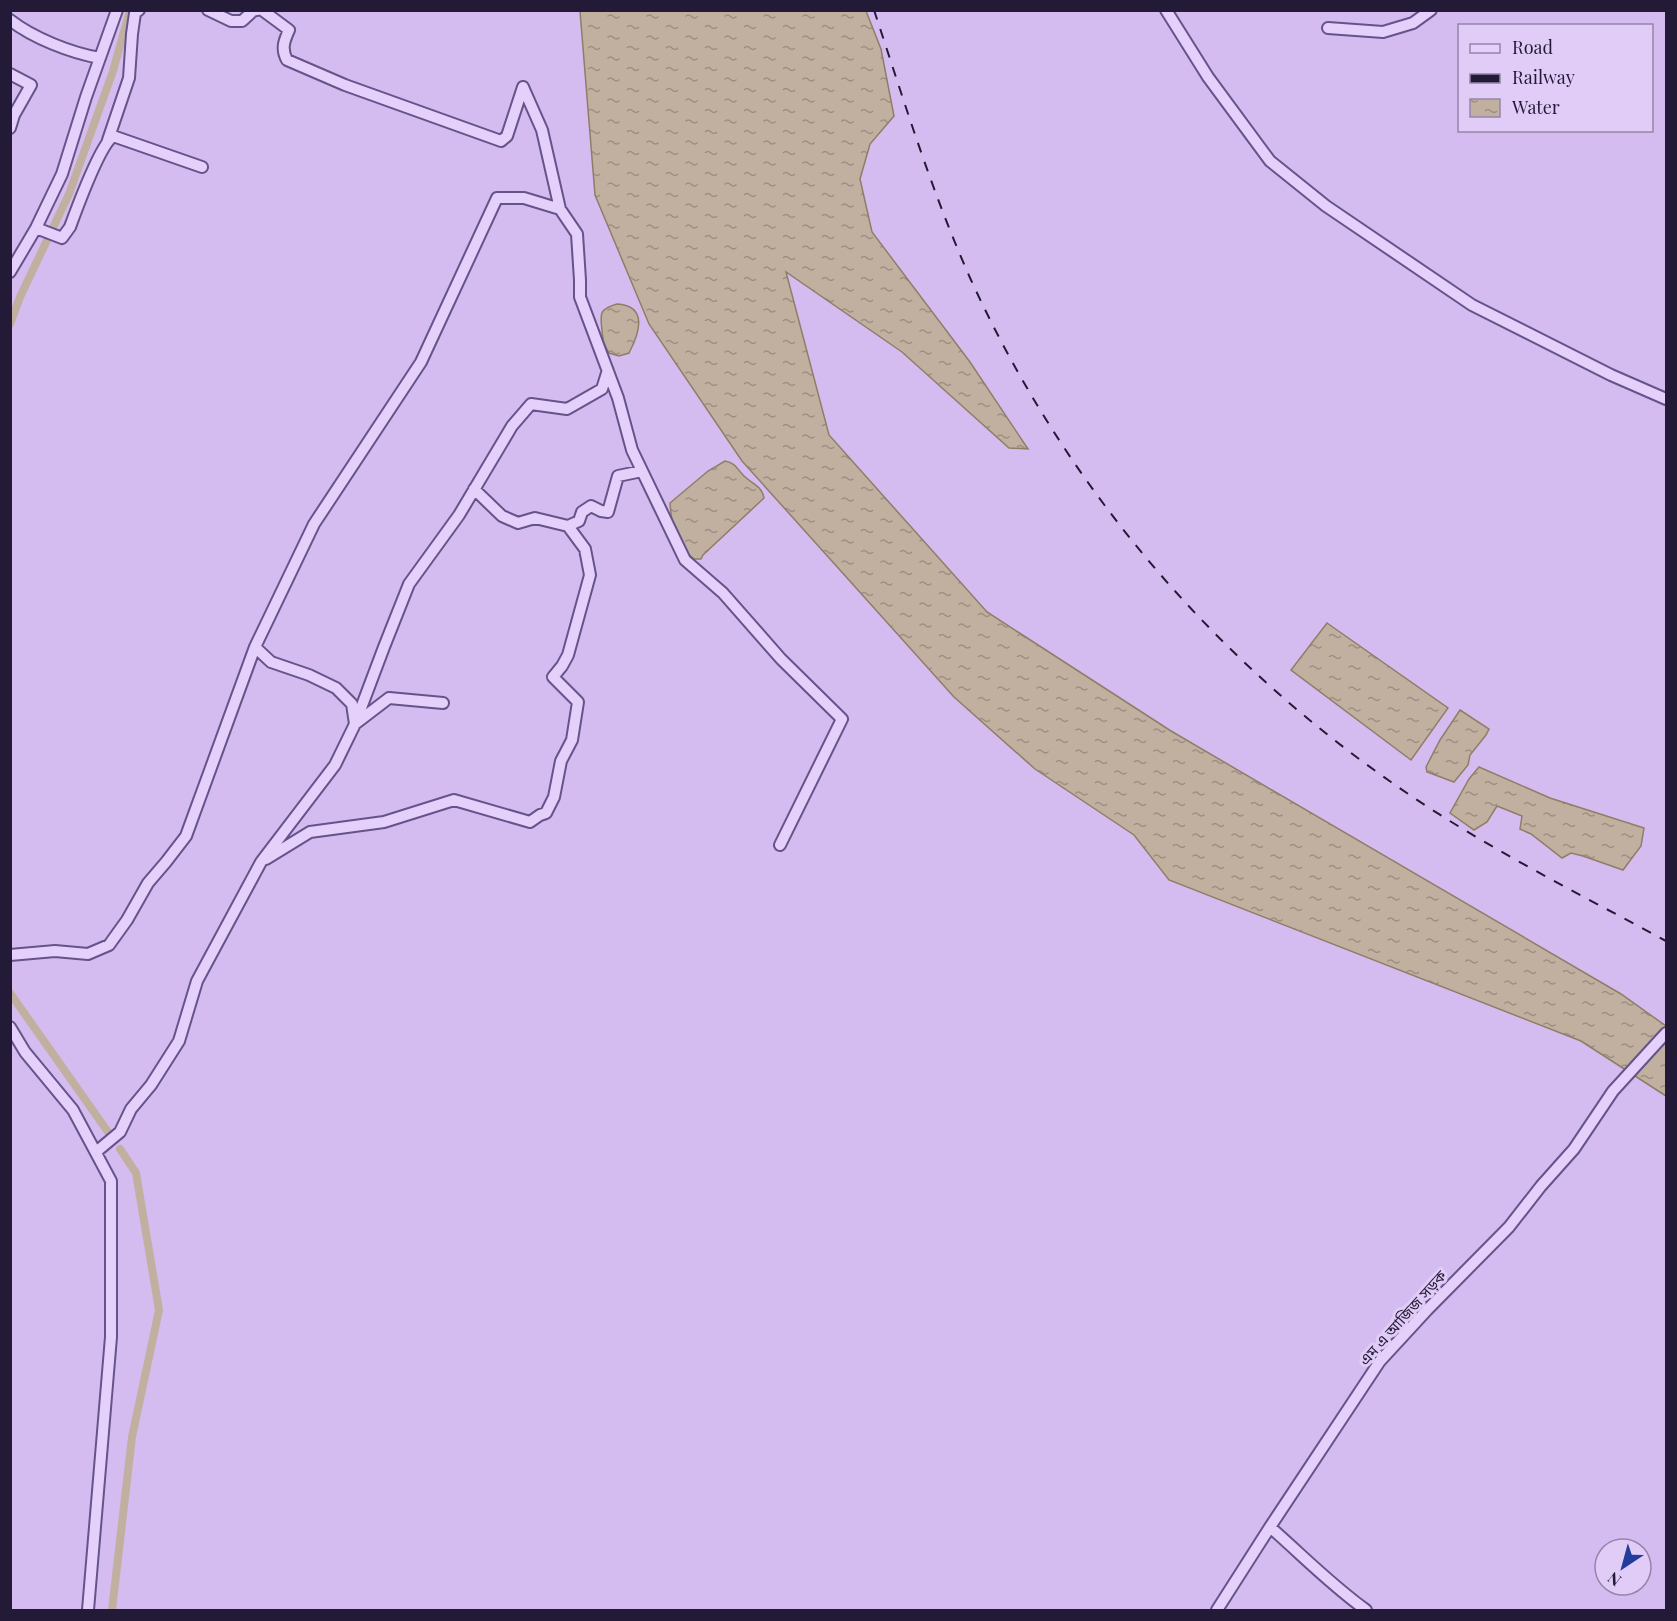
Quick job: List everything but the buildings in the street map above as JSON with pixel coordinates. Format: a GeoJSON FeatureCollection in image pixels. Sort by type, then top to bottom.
{"type":"FeatureCollection","features":[{"type":"Feature","properties":{"kind":"street"},"geometry":{"type":"LineString","coordinates":[[10,272],[38,229],[62,174],[117,10]]}},
{"type":"Feature","properties":{"kind":"street"},"geometry":{"type":"LineString","coordinates":[[38,229],[62,238],[70,227],[108,140],[129,78],[132,34],[135,13],[138,10]]}},
{"type":"Feature","properties":{"kind":"street"},"geometry":{"type":"LineString","coordinates":[[208,10],[231,21],[242,21],[257,10]]}},
{"type":"Feature","properties":{"kind":"street"},"geometry":{"type":"LineString","coordinates":[[262,10],[289,30],[283,53],[287,60],[345,85],[501,141],[507,135],[523,87],[542,130],[560,209],[577,234],[580,297],[618,398],[632,450],[685,560],[723,593],[781,659],[842,719],[780,845]]}},
{"type":"Feature","properties":{"kind":"street"},"geometry":{"type":"LineString","coordinates":[[1166,10],[1208,77],[1270,162],[1326,206],[1472,305],[1611,375],[1666,399]]}},
{"type":"Feature","properties":{"kind":"street"},"geometry":{"type":"LineString","coordinates":[[1328,28],[1383,32],[1413,23],[1431,10]]}},
{"type":"Feature","properties":{"kind":"street"},"geometry":{"type":"LineString","coordinates":[[10,20],[37,38],[83,55],[100,58]]}},
{"type":"Feature","properties":{"kind":"street"},"geometry":{"type":"LineString","coordinates":[[10,74],[32,85],[10,128]]}},
{"type":"Feature","properties":{"kind":"street"},"geometry":{"type":"LineString","coordinates":[[108,140],[113,136],[202,167]]}},
{"type":"Feature","properties":{"kind":"street"},"geometry":{"type":"LineString","coordinates":[[10,955],[56,951],[88,954],[109,945],[127,920],[148,883],[186,836],[255,647],[314,524],[421,362],[497,198],[524,198],[560,209]]}},
{"type":"Feature","properties":{"kind":"street"},"geometry":{"type":"LineString","coordinates":[[96,1152],[120,1132],[130,1109],[151,1085],[179,1041],[197,981],[261,862],[335,765],[355,724],[409,584],[459,515],[512,426],[531,404],[567,409],[602,389],[607,373]]}},
{"type":"Feature","properties":{"kind":"street"},"geometry":{"type":"LineString","coordinates":[[474,489],[502,516],[518,523],[535,518],[568,526],[579,521],[582,512],[591,506],[608,512],[618,476],[642,471]]}},
{"type":"Feature","properties":{"kind":"street"},"geometry":{"type":"LineString","coordinates":[[261,862],[310,832],[384,822],[454,800],[530,822],[546,813],[554,797],[561,760],[572,740],[578,702],[553,677],[568,655],[590,575],[585,549],[568,526]]}},
{"type":"Feature","properties":{"kind":"street"},"geometry":{"type":"LineString","coordinates":[[255,647],[271,662],[336,687],[352,704],[355,724]]}},
{"type":"Feature","properties":{"kind":"street"},"geometry":{"type":"LineString","coordinates":[[355,724],[389,698],[442,702]]}},
{"type":"Feature","properties":{"kind":"street"},"geometry":{"type":"LineString","coordinates":[[10,1027],[25,1052],[73,1110],[111,1181],[111,1337],[88,1611]]}},
{"type":"Feature","properties":{"kind":"street","name":"এম এ আজিজ সড়ক"},"geometry":{"type":"LineString","coordinates":[[1217,1611],[1380,1361],[1509,1227],[1540,1186],[1574,1149],[1613,1091],[1666,1033]]}},
{"type":"Feature","properties":{"kind":"street"},"geometry":{"type":"LineString","coordinates":[[1270,1527],[1328,1582],[1366,1611]]}},
{"type":"Feature","properties":{"kind":"water"},"geometry":{"type":"Polygon","coordinates":[[[580,11],[866,11],[881,49],[894,116],[870,144],[860,179],[872,232],[970,362],[1028,449],[1009,448],[902,352],[786,272],[829,435],[987,612],[1171,731],[1621,994],[1666,1026],[1666,1096],[1581,1041],[1169,880],[1134,835],[1035,769],[954,697],[742,461],[649,324],[595,195],[580,11]]]}},
{"type":"Feature","properties":{"kind":"water"},"geometry":{"type":"Polygon","coordinates":[[[617,304],[634,310],[639,322],[636,338],[629,353],[619,356],[609,353],[606,347],[601,320],[604,310],[617,304]]]}},
{"type":"Feature","properties":{"kind":"water"},"geometry":{"type":"Polygon","coordinates":[[[725,461],[734,465],[759,488],[764,498],[701,559],[694,559],[683,548],[676,534],[670,503],[708,471],[725,461]]]}},
{"type":"Feature","properties":{"kind":"water"},"geometry":{"type":"Polygon","coordinates":[[[1327,623],[1448,708],[1411,760],[1291,670],[1327,623]]]}},
{"type":"Feature","properties":{"kind":"water"},"geometry":{"type":"Polygon","coordinates":[[[1460,710],[1489,729],[1470,755],[1468,765],[1454,782],[1427,772],[1426,767],[1440,740],[1460,710]]]}},
{"type":"Feature","properties":{"kind":"water"},"geometry":{"type":"Polygon","coordinates":[[[1479,767],[1550,798],[1644,828],[1641,846],[1623,870],[1571,853],[1562,858],[1531,834],[1520,829],[1522,816],[1497,806],[1487,822],[1474,830],[1450,813],[1469,779],[1479,767]]]}},
{"type":"Feature","properties":{"kind":"waterway"},"geometry":{"type":"LineString","coordinates":[[10,324],[20,297],[69,194],[113,71],[130,10]]}},
{"type":"Feature","properties":{"kind":"waterway"},"geometry":{"type":"LineString","coordinates":[[10,993],[108,1132]]}},
{"type":"Feature","properties":{"kind":"waterway"},"geometry":{"type":"LineString","coordinates":[[112,1610],[132,1437],[159,1310],[136,1173],[120,1149]]}},
{"type":"Feature","properties":{"kind":"railway"},"geometry":{"type":"LineString","coordinates":[[874,10],[931,180],[957,247],[1008,355],[1050,426],[1097,494],[1147,559],[1202,620],[1261,678],[1324,732],[1391,782],[1457,826],[1666,941]]}}]}
